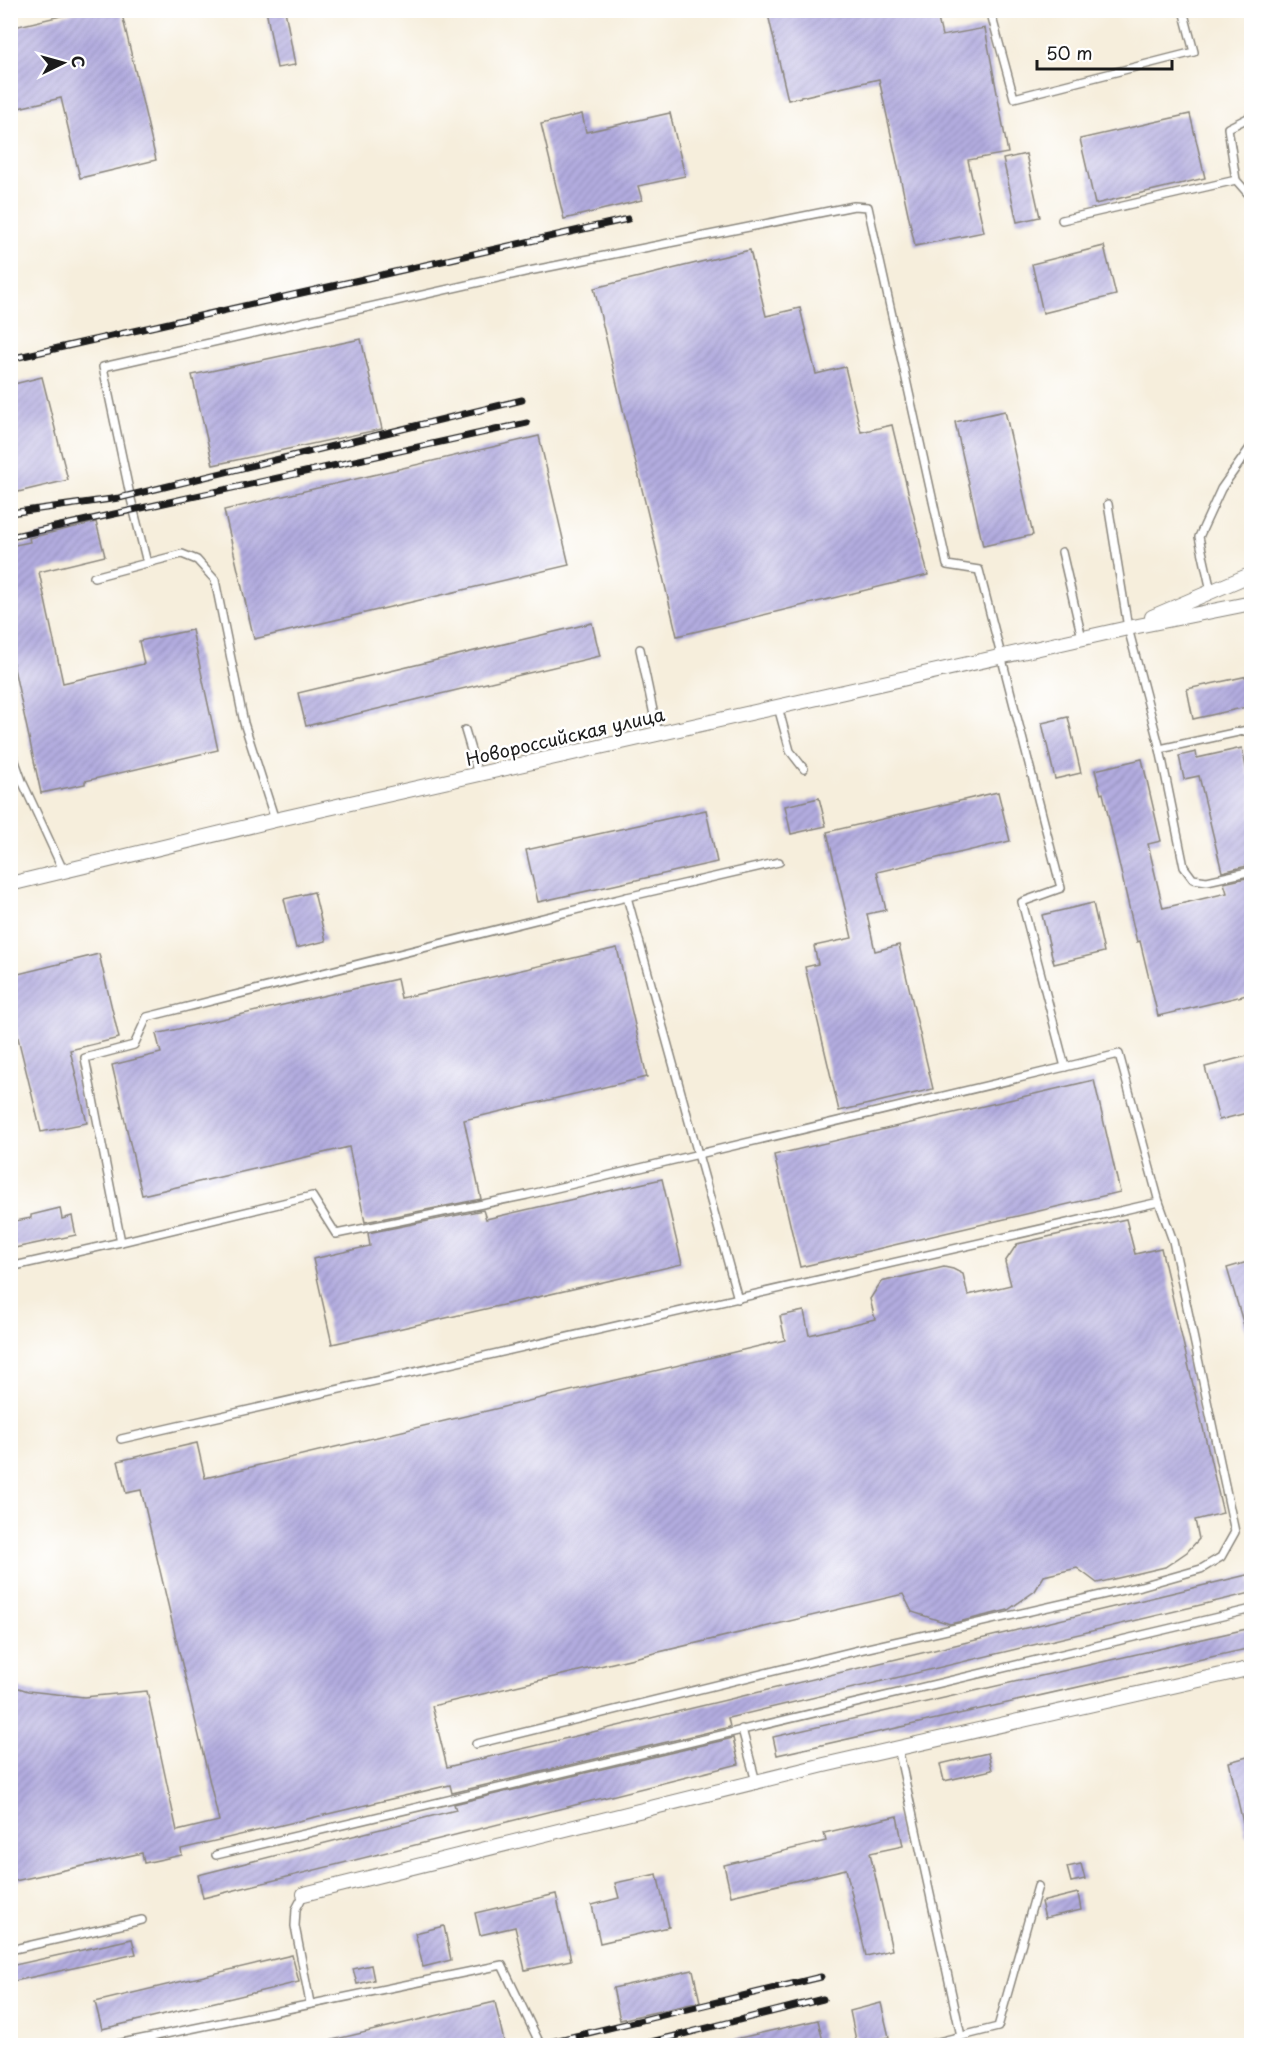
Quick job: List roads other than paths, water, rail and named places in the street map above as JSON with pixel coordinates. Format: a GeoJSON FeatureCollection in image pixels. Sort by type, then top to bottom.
{"type":"FeatureCollection","features":[{"type":"Feature","properties":{"kind":"street"},"geometry":{"type":"LineString","coordinates":[[1128,628],[1251,574]]}},
{"type":"Feature","properties":{"kind":"street"},"geometry":{"type":"LineString","coordinates":[[1128,628],[1251,603]]}},
{"type":"Feature","properties":{"kind":"street","name":"Новороссийская улица"},"geometry":{"type":"LineString","coordinates":[[10,884],[275,819],[1128,628]]}},
{"type":"Feature","properties":{"kind":"street"},"geometry":{"type":"LineString","coordinates":[[304,1894],[898,1748],[1251,1668]]}},
{"type":"Feature","properties":{"kind":"lane"},"geometry":{"type":"LineString","coordinates":[[990,10],[1014,98],[1194,52],[1183,10]]}},
{"type":"Feature","properties":{"kind":"lane"},"geometry":{"type":"LineString","coordinates":[[1251,116],[1228,128],[1236,180],[1250,196],[1251,204]]}},
{"type":"Feature","properties":{"kind":"lane"},"geometry":{"type":"LineString","coordinates":[[1062,220],[1236,180]]}},
{"type":"Feature","properties":{"kind":"lane"},"geometry":{"type":"LineString","coordinates":[[147,563],[103,367],[529,271],[854,206],[868,207],[947,565],[979,570],[1061,888],[1022,902],[1065,1067]]}},
{"type":"Feature","properties":{"kind":"lane"},"geometry":{"type":"LineString","coordinates":[[1211,591],[1199,537],[1221,489],[1251,445]]}},
{"type":"Feature","properties":{"kind":"lane"},"geometry":{"type":"LineString","coordinates":[[1108,504],[1128,628],[1160,749],[1184,867],[1193,879],[1207,881],[1251,871]]}},
{"type":"Feature","properties":{"kind":"lane"},"geometry":{"type":"LineString","coordinates":[[1062,552],[1082,638]]}},
{"type":"Feature","properties":{"kind":"lane"},"geometry":{"type":"LineString","coordinates":[[94,577],[182,554],[197,560],[215,580],[244,723],[275,819]]}},
{"type":"Feature","properties":{"kind":"lane"},"geometry":{"type":"LineString","coordinates":[[640,649],[658,734]]}},
{"type":"Feature","properties":{"kind":"lane"},"geometry":{"type":"LineString","coordinates":[[778,707],[790,751],[804,769]]}},
{"type":"Feature","properties":{"kind":"lane"},"geometry":{"type":"LineString","coordinates":[[1160,749],[1251,729]]}},
{"type":"Feature","properties":{"kind":"lane"},"geometry":{"type":"LineString","coordinates":[[465,730],[478,774]]}},
{"type":"Feature","properties":{"kind":"lane"},"geometry":{"type":"LineString","coordinates":[[10,747],[22,781],[63,870]]}},
{"type":"Feature","properties":{"kind":"lane"},"geometry":{"type":"LineString","coordinates":[[121,1242],[85,1058],[134,1046],[147,1017],[627,897],[779,862]]}},
{"type":"Feature","properties":{"kind":"lane"},"geometry":{"type":"LineString","coordinates":[[627,897],[738,1299]]}},
{"type":"Feature","properties":{"kind":"lane"},"geometry":{"type":"LineString","coordinates":[[10,1267],[312,1196],[336,1234],[527,1195],[1119,1054],[1159,1202],[1173,1241],[1235,1532],[1221,1557],[1201,1569],[1141,1586],[859,1650],[476,1744]]}},
{"type":"Feature","properties":{"kind":"lane"},"geometry":{"type":"LineString","coordinates":[[120,1439],[1159,1202]]}},
{"type":"Feature","properties":{"kind":"lane"},"geometry":{"type":"LineString","coordinates":[[216,1855],[1251,1608]]}},
{"type":"Feature","properties":{"kind":"lane"},"geometry":{"type":"LineString","coordinates":[[742,1730],[756,1782]]}},
{"type":"Feature","properties":{"kind":"lane"},"geometry":{"type":"LineString","coordinates":[[898,1748],[961,2036]]}},
{"type":"Feature","properties":{"kind":"lane"},"geometry":{"type":"LineString","coordinates":[[922,2046],[998,2027],[1038,1886]]}},
{"type":"Feature","properties":{"kind":"lane"},"geometry":{"type":"LineString","coordinates":[[304,1894],[296,1909],[295,1926],[310,2003]]}},
{"type":"Feature","properties":{"kind":"lane"},"geometry":{"type":"LineString","coordinates":[[10,1950],[142,1920]]}},
{"type":"Feature","properties":{"kind":"lane"},"geometry":{"type":"LineString","coordinates":[[107,2046],[502,1965],[541,2046]]}},
{"type":"Feature","properties":{"kind":"railway"},"geometry":{"type":"LineString","coordinates":[[10,359],[628,219]]}},
{"type":"Feature","properties":{"kind":"railway"},"geometry":{"type":"LineString","coordinates":[[10,513],[119,498],[522,400]]}},
{"type":"Feature","properties":{"kind":"railway"},"geometry":{"type":"LineString","coordinates":[[10,537],[527,423]]}},
{"type":"Feature","properties":{"kind":"railway"},"geometry":{"type":"LineString","coordinates":[[534,2046],[821,1977]]}},
{"type":"Feature","properties":{"kind":"railway"},"geometry":{"type":"LineString","coordinates":[[635,2046],[823,1999]]}}]}
